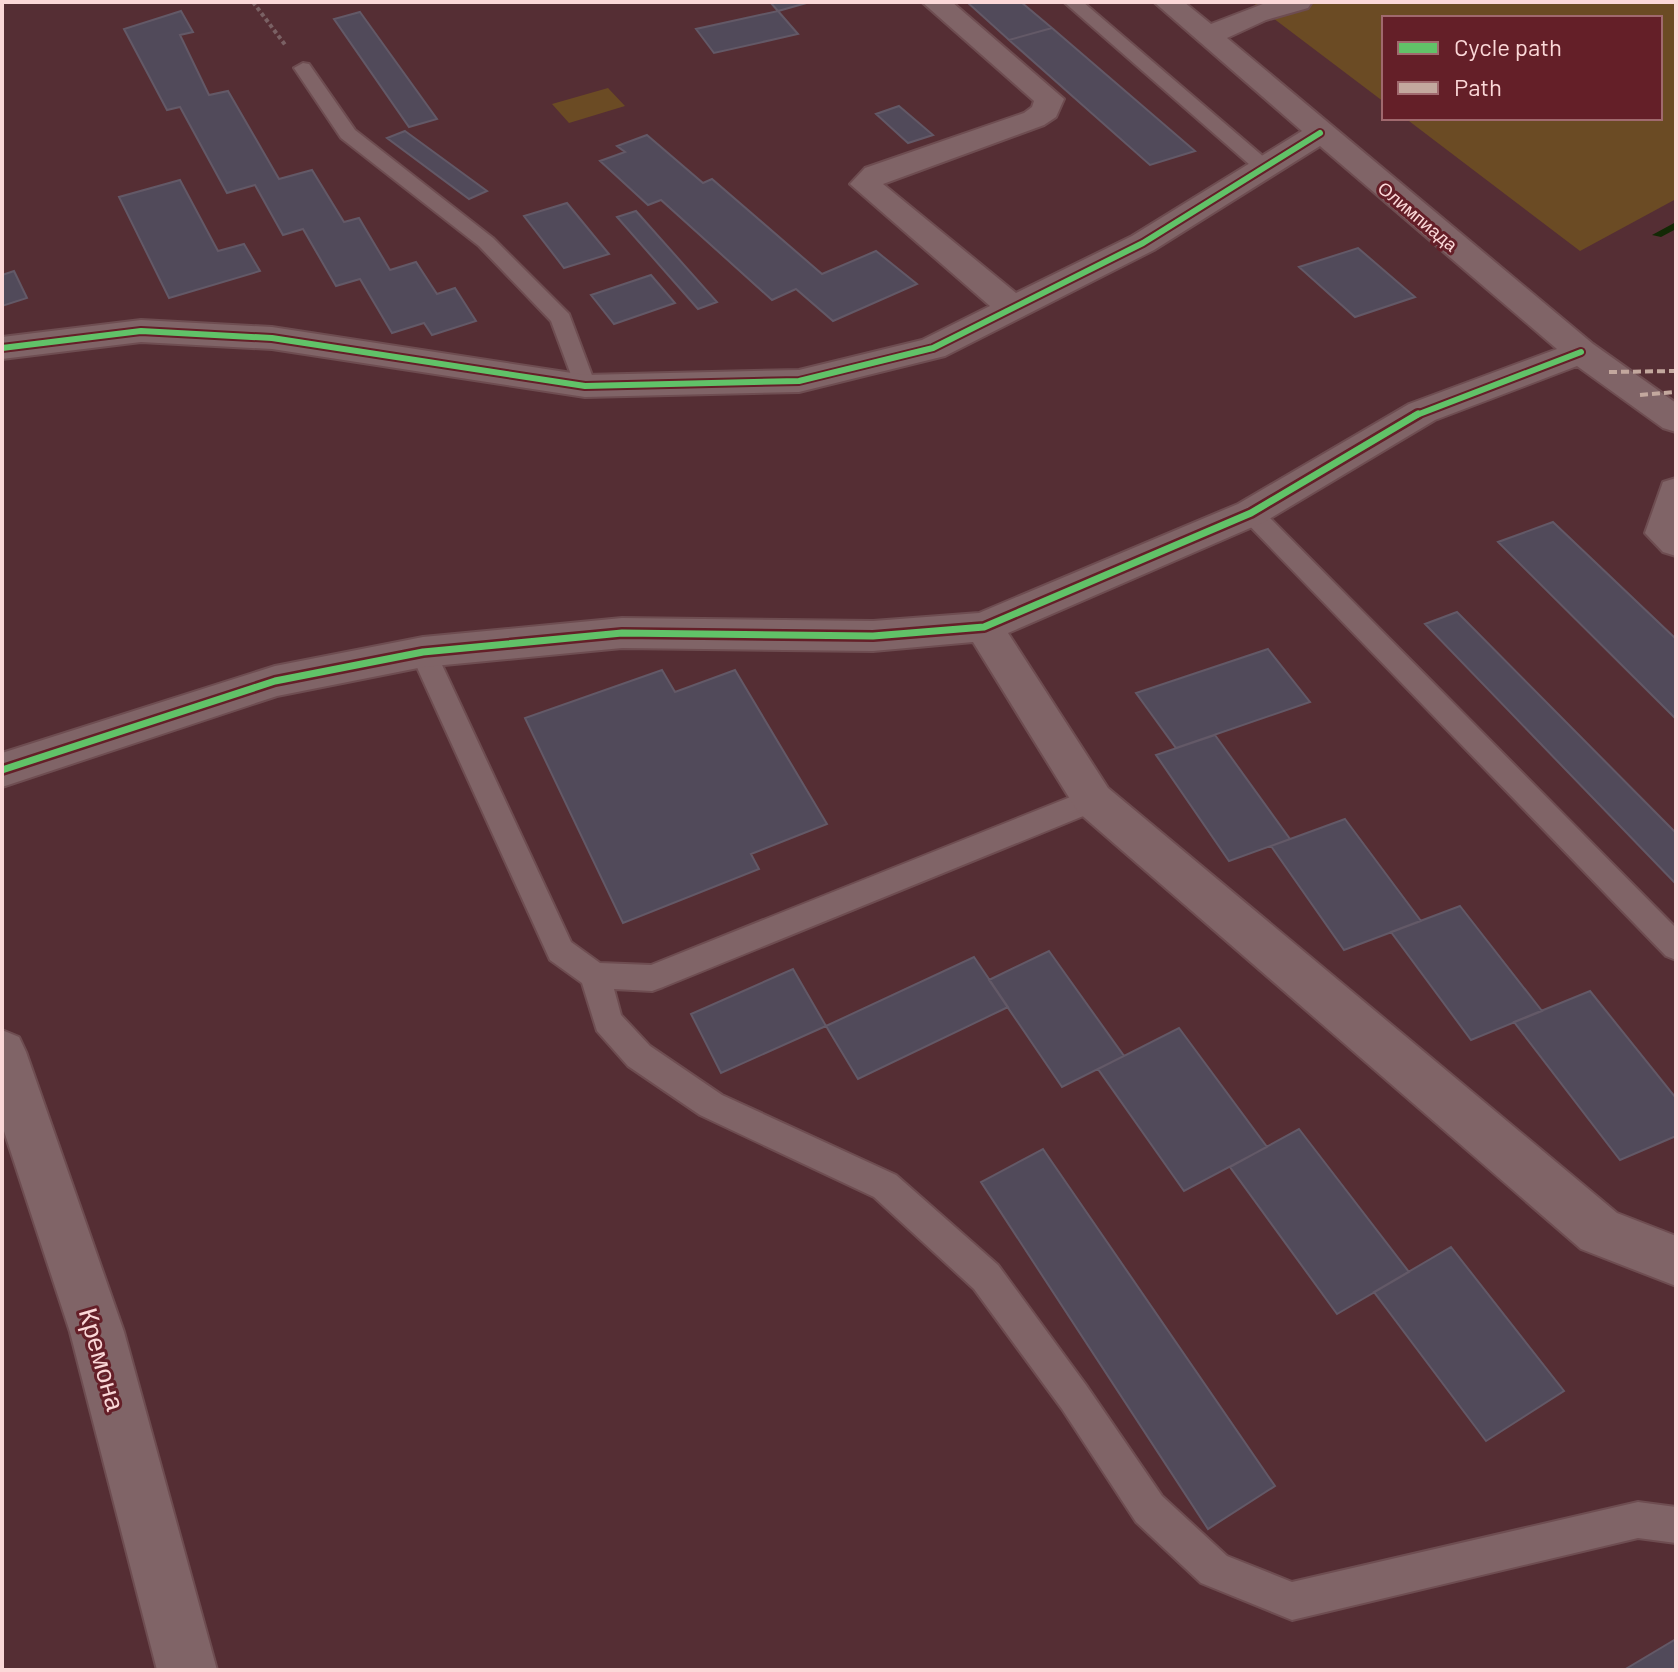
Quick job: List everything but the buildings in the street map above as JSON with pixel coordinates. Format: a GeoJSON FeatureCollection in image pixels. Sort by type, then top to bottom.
{"type":"FeatureCollection","features":[{"type":"Feature","properties":{"kind":"street"},"geometry":{"type":"LineString","coordinates":[[936,2],[1049,99],[1046,111],[1034,119],[876,174],[865,184],[1013,308]]}},
{"type":"Feature","properties":{"kind":"street","name":"Олимпиада"},"geometry":{"type":"LineString","coordinates":[[1168,2],[1581,352],[1676,420]]}},
{"type":"Feature","properties":{"kind":"street"},"geometry":{"type":"LineString","coordinates":[[1208,36],[1256,14],[1298,2]]}},
{"type":"Feature","properties":{"kind":"street"},"geometry":{"type":"LineString","coordinates":[[2,348],[141,331],[272,338],[585,386],[799,381],[933,348],[1143,243],[1320,133]]}},
{"type":"Feature","properties":{"kind":"street"},"geometry":{"type":"LineString","coordinates":[[2,770],[275,681],[423,652],[622,633],[873,636],[984,627],[1251,513],[1422,412],[1581,352]]}},
{"type":"Feature","properties":{"kind":"street"},"geometry":{"type":"LineString","coordinates":[[1676,491],[1664,533],[1676,543]]}},
{"type":"Feature","properties":{"kind":"street"},"geometry":{"type":"LineString","coordinates":[[984,627],[1093,800],[1599,1231],[1676,1261]]}},
{"type":"Feature","properties":{"kind":"street","name":"Кремона"},"geometry":{"type":"LineString","coordinates":[[2,1052],[97,1332],[187,1670]]}},
{"type":"Feature","properties":{"kind":"lane"},"geometry":{"type":"LineString","coordinates":[[1073,2],[1265,168]]}},
{"type":"Feature","properties":{"kind":"lane"},"geometry":{"type":"LineString","coordinates":[[303,68],[348,134],[486,242],[561,319],[585,386]]}},
{"type":"Feature","properties":{"kind":"lane"},"geometry":{"type":"LineString","coordinates":[[1251,513],[1676,947]]}},
{"type":"Feature","properties":{"kind":"lane"},"geometry":{"type":"LineString","coordinates":[[423,652],[560,951],[595,976],[652,978],[1093,800]]}},
{"type":"Feature","properties":{"kind":"lane"},"geometry":{"type":"LineString","coordinates":[[595,976],[608,1022],[639,1056],[711,1105],[885,1186],[986,1277],[1074,1397],[1149,1509],[1214,1570],[1292,1601],[1638,1520],[1676,1525]]}},
{"type":"Feature","properties":{"kind":"path"},"geometry":{"type":"LineString","coordinates":[[253,2],[303,68]]}},
{"type":"Feature","properties":{"kind":"shaded area"},"geometry":{"type":"Polygon","coordinates":[[[1252,2],[1676,2],[1676,199],[1580,251],[1408,120],[1662,120],[1662,16],[1382,16],[1382,100],[1252,2]]]}},
{"type":"Feature","properties":{"kind":"shaded area"},"geometry":{"type":"Polygon","coordinates":[[[608,88],[625,106],[569,123],[552,104],[608,88]]]}},
{"type":"Feature","properties":{"kind":"waterway"},"geometry":{"type":"LineString","coordinates":[[1657,235],[1676,225]]}},
{"type":"Feature","properties":{"kind":"marked path"},"geometry":{"type":"LineString","coordinates":[[1609,372],[1676,371]]}},
{"type":"Feature","properties":{"kind":"marked path"},"geometry":{"type":"LineString","coordinates":[[1640,395],[1676,392]]}},
{"type":"Feature","properties":{"kind":"cycle path"},"geometry":{"type":"LineString","coordinates":[[2,348],[141,331],[272,338],[585,386],[799,381],[933,348],[1143,243],[1320,133]]}},
{"type":"Feature","properties":{"kind":"cycle path"},"geometry":{"type":"LineString","coordinates":[[2,770],[275,681],[423,652],[622,633],[873,636],[984,627],[1251,513],[1422,412],[1581,352]]}}]}
